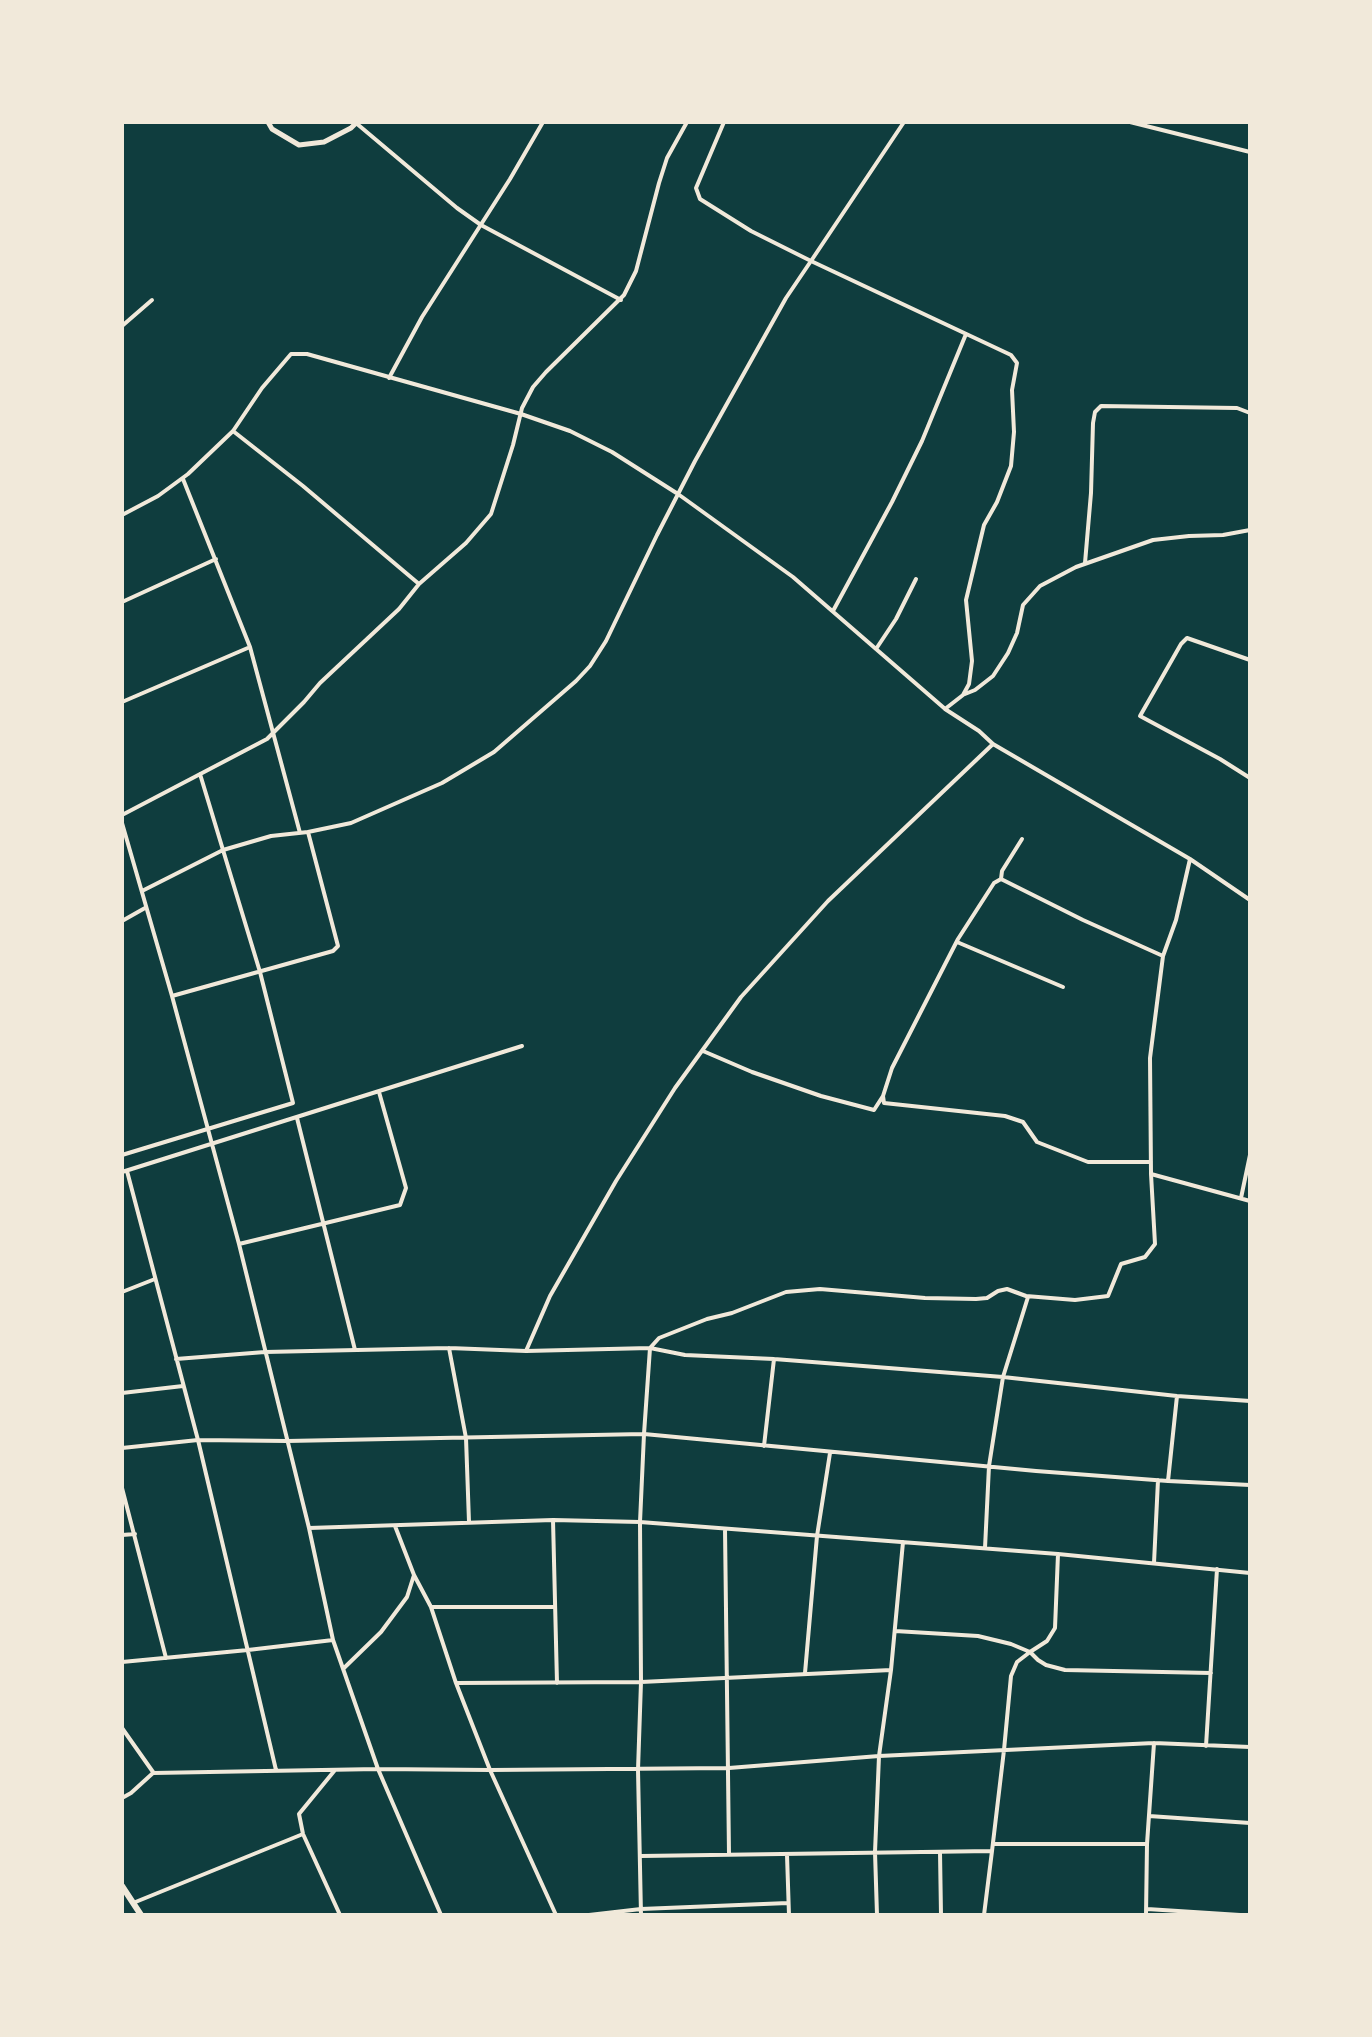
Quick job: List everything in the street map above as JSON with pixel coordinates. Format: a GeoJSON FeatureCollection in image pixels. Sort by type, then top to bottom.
{"type":"FeatureCollection","features":[{"type":"Feature","properties":{"kind":"highway"},"geometry":{"type":"LineString","coordinates":[[122,1886],[141,1915]]}},
{"type":"Feature","properties":{"kind":"street"},"geometry":{"type":"LineString","coordinates":[[268,122],[272,129],[299,145],[324,142],[351,128],[356,122],[481,225],[621,300]]}},
{"type":"Feature","properties":{"kind":"street"},"geometry":{"type":"LineString","coordinates":[[389,378],[422,317],[543,122]]}},
{"type":"Feature","properties":{"kind":"street"},"geometry":{"type":"LineString","coordinates":[[122,815],[267,739],[320,683],[399,609],[419,584],[466,543],[491,514],[521,414],[533,387],[621,300],[636,271],[667,158],[687,122]]}},
{"type":"Feature","properties":{"kind":"street"},"geometry":{"type":"LineString","coordinates":[[724,122],[696,188],[700,199],[751,231],[1011,355],[1017,363],[1012,390],[1014,432],[1011,466],[984,525],[966,600],[972,661],[969,684],[963,695]]}},
{"type":"Feature","properties":{"kind":"street"},"geometry":{"type":"LineString","coordinates":[[142,891],[223,850],[271,836],[351,823],[442,783],[494,752],[557,699],[590,666],[606,641],[678,494],[786,298],[904,122]]}},
{"type":"Feature","properties":{"kind":"street"},"geometry":{"type":"LineString","coordinates":[[1130,122],[1250,152]]}},
{"type":"Feature","properties":{"kind":"street"},"geometry":{"type":"LineString","coordinates":[[122,326],[152,300]]}},
{"type":"Feature","properties":{"kind":"street"},"geometry":{"type":"LineString","coordinates":[[833,611],[916,453],[966,334]]}},
{"type":"Feature","properties":{"kind":"street"},"geometry":{"type":"LineString","coordinates":[[122,515],[158,496],[182,478],[233,431],[262,388],[291,354],[307,354],[521,414],[570,431],[612,452],[678,494],[793,577],[945,709],[993,744],[1190,859],[1250,900]]}},
{"type":"Feature","properties":{"kind":"street"},"geometry":{"type":"LineString","coordinates":[[1085,564],[1093,423],[1095,412],[1101,406],[1237,408],[1250,413]]}},
{"type":"Feature","properties":{"kind":"street"},"geometry":{"type":"LineString","coordinates":[[233,431],[419,584]]}},
{"type":"Feature","properties":{"kind":"street"},"geometry":{"type":"LineString","coordinates":[[182,478],[250,647],[300,833]]}},
{"type":"Feature","properties":{"kind":"street"},"geometry":{"type":"LineString","coordinates":[[945,709],[993,676],[1017,633],[1023,605],[1040,586],[1085,564],[1153,540],[1250,530]]}},
{"type":"Feature","properties":{"kind":"street"},"geometry":{"type":"LineString","coordinates":[[122,602],[216,559]]}},
{"type":"Feature","properties":{"kind":"street"},"geometry":{"type":"LineString","coordinates":[[876,649],[896,619],[916,579]]}},
{"type":"Feature","properties":{"kind":"street"},"geometry":{"type":"LineString","coordinates":[[1250,660],[1187,638],[1140,716],[1250,778]]}},
{"type":"Feature","properties":{"kind":"street"},"geometry":{"type":"LineString","coordinates":[[122,702],[250,647]]}},
{"type":"Feature","properties":{"kind":"street"},"geometry":{"type":"LineString","coordinates":[[526,1351],[550,1296],[578,1245],[675,1088],[741,997],[828,901],[993,744]]}},
{"type":"Feature","properties":{"kind":"street"},"geometry":{"type":"LineString","coordinates":[[122,1155],[293,1103],[260,972],[200,774]]}},
{"type":"Feature","properties":{"kind":"street"},"geometry":{"type":"LineString","coordinates":[[122,823],[239,1244],[309,1528],[333,1640],[378,1769],[441,1915]]}},
{"type":"Feature","properties":{"kind":"street"},"geometry":{"type":"LineString","coordinates":[[172,996],[333,951],[338,946],[308,832]]}},
{"type":"Feature","properties":{"kind":"street"},"geometry":{"type":"LineString","coordinates":[[1001,879],[1002,871],[1022,839]]}},
{"type":"Feature","properties":{"kind":"street"},"geometry":{"type":"LineString","coordinates":[[641,1912],[638,1770],[640,1522],[650,1348],[659,1338],[786,1292],[820,1289],[976,1299],[987,1298],[1007,1289],[1026,1296],[1075,1300],[1108,1296],[1121,1264],[1145,1257],[1155,1244],[1150,1058],[1163,956],[1176,920],[1190,859]]}},
{"type":"Feature","properties":{"kind":"street"},"geometry":{"type":"LineString","coordinates":[[702,1050],[752,1072],[874,1110],[883,1096],[892,1068],[957,942],[994,883],[1001,879],[1163,956]]}},
{"type":"Feature","properties":{"kind":"street"},"geometry":{"type":"LineString","coordinates":[[122,921],[145,908]]}},
{"type":"Feature","properties":{"kind":"street"},"geometry":{"type":"LineString","coordinates":[[957,942],[1063,987]]}},
{"type":"Feature","properties":{"kind":"street"},"geometry":{"type":"LineString","coordinates":[[276,1770],[198,1440],[124,1172],[522,1046]]}},
{"type":"Feature","properties":{"kind":"street"},"geometry":{"type":"LineString","coordinates":[[239,1244],[400,1205],[406,1188],[379,1092]]}},
{"type":"Feature","properties":{"kind":"street"},"geometry":{"type":"LineString","coordinates":[[883,1096],[884,1103],[1005,1116],[1023,1122],[1037,1142],[1088,1162],[1151,1162]]}},
{"type":"Feature","properties":{"kind":"street"},"geometry":{"type":"LineString","coordinates":[[297,1118],[355,1350]]}},
{"type":"Feature","properties":{"kind":"street"},"geometry":{"type":"LineString","coordinates":[[1241,1198],[1250,1155]]}},
{"type":"Feature","properties":{"kind":"street"},"geometry":{"type":"LineString","coordinates":[[1151,1174],[1250,1201]]}},
{"type":"Feature","properties":{"kind":"street"},"geometry":{"type":"LineString","coordinates":[[122,1292],[155,1279]]}},
{"type":"Feature","properties":{"kind":"street"},"geometry":{"type":"LineString","coordinates":[[985,1548],[989,1466],[1003,1377],[1028,1295]]}},
{"type":"Feature","properties":{"kind":"street"},"geometry":{"type":"LineString","coordinates":[[449,1348],[466,1438],[469,1522]]}},
{"type":"Feature","properties":{"kind":"street"},"geometry":{"type":"LineString","coordinates":[[176,1359],[265,1352],[650,1348],[685,1355],[1003,1377],[1250,1401]]}},
{"type":"Feature","properties":{"kind":"street"},"geometry":{"type":"LineString","coordinates":[[764,1446],[774,1359]]}},
{"type":"Feature","properties":{"kind":"street"},"geometry":{"type":"LineString","coordinates":[[122,1393],[183,1386]]}},
{"type":"Feature","properties":{"kind":"street"},"geometry":{"type":"LineString","coordinates":[[1168,1481],[1177,1396]]}},
{"type":"Feature","properties":{"kind":"street"},"geometry":{"type":"LineString","coordinates":[[122,1448],[198,1440],[644,1434],[830,1453],[1250,1485]]}},
{"type":"Feature","properties":{"kind":"street"},"geometry":{"type":"LineString","coordinates":[[805,1673],[817,1536],[830,1453]]}},
{"type":"Feature","properties":{"kind":"street"},"geometry":{"type":"LineString","coordinates":[[1154,1563],[1158,1480]]}},
{"type":"Feature","properties":{"kind":"street"},"geometry":{"type":"LineString","coordinates":[[122,1488],[166,1658]]}},
{"type":"Feature","properties":{"kind":"street"},"geometry":{"type":"LineString","coordinates":[[309,1528],[553,1520],[640,1522],[1058,1554],[1250,1573]]}},
{"type":"Feature","properties":{"kind":"street"},"geometry":{"type":"LineString","coordinates":[[553,1520],[557,1683]]}},
{"type":"Feature","properties":{"kind":"street"},"geometry":{"type":"LineString","coordinates":[[395,1526],[414,1575],[431,1607],[490,1770],[556,1915]]}},
{"type":"Feature","properties":{"kind":"street"},"geometry":{"type":"LineString","coordinates":[[725,1529],[729,1854]]}},
{"type":"Feature","properties":{"kind":"street"},"geometry":{"type":"LineString","coordinates":[[122,1535],[135,1534]]}},
{"type":"Feature","properties":{"kind":"street"},"geometry":{"type":"LineString","coordinates":[[877,1915],[875,1852],[879,1756],[903,1542]]}},
{"type":"Feature","properties":{"kind":"street"},"geometry":{"type":"LineString","coordinates":[[984,1915],[1011,1676],[1017,1662],[1047,1641],[1055,1628],[1058,1554]]}},
{"type":"Feature","properties":{"kind":"street"},"geometry":{"type":"LineString","coordinates":[[1206,1746],[1217,1569]]}},
{"type":"Feature","properties":{"kind":"street"},"geometry":{"type":"LineString","coordinates":[[344,1668],[381,1632],[407,1597],[414,1575]]}},
{"type":"Feature","properties":{"kind":"street"},"geometry":{"type":"LineString","coordinates":[[431,1607],[554,1607]]}},
{"type":"Feature","properties":{"kind":"street"},"geometry":{"type":"LineString","coordinates":[[895,1631],[978,1636],[1011,1644],[1030,1652],[1046,1665],[1065,1670],[1211,1673]]}},
{"type":"Feature","properties":{"kind":"street"},"geometry":{"type":"LineString","coordinates":[[122,1662],[333,1640]]}},
{"type":"Feature","properties":{"kind":"street"},"geometry":{"type":"LineString","coordinates":[[456,1683],[641,1682],[891,1670]]}},
{"type":"Feature","properties":{"kind":"street"},"geometry":{"type":"LineString","coordinates":[[122,1728],[153,1773]]}},
{"type":"Feature","properties":{"kind":"street"},"geometry":{"type":"LineString","coordinates":[[1154,1743],[1146,1912],[1240,1915]]}},
{"type":"Feature","properties":{"kind":"street"},"geometry":{"type":"LineString","coordinates":[[122,1798],[153,1773],[729,1768],[879,1756],[1154,1743],[1250,1747]]}},
{"type":"Feature","properties":{"kind":"street"},"geometry":{"type":"LineString","coordinates":[[335,1770],[299,1814],[303,1834],[340,1915]]}},
{"type":"Feature","properties":{"kind":"street"},"geometry":{"type":"LineString","coordinates":[[1149,1816],[1250,1823]]}},
{"type":"Feature","properties":{"kind":"street"},"geometry":{"type":"LineString","coordinates":[[133,1903],[303,1834]]}},
{"type":"Feature","properties":{"kind":"street"},"geometry":{"type":"LineString","coordinates":[[993,1844],[1147,1844]]}},
{"type":"Feature","properties":{"kind":"street"},"geometry":{"type":"LineString","coordinates":[[641,1856],[992,1851]]}},
{"type":"Feature","properties":{"kind":"street"},"geometry":{"type":"LineString","coordinates":[[940,1852],[941,1915]]}},
{"type":"Feature","properties":{"kind":"street"},"geometry":{"type":"LineString","coordinates":[[787,1855],[789,1915]]}},
{"type":"Feature","properties":{"kind":"street"},"geometry":{"type":"LineString","coordinates":[[589,1915],[788,1903]]}}]}
